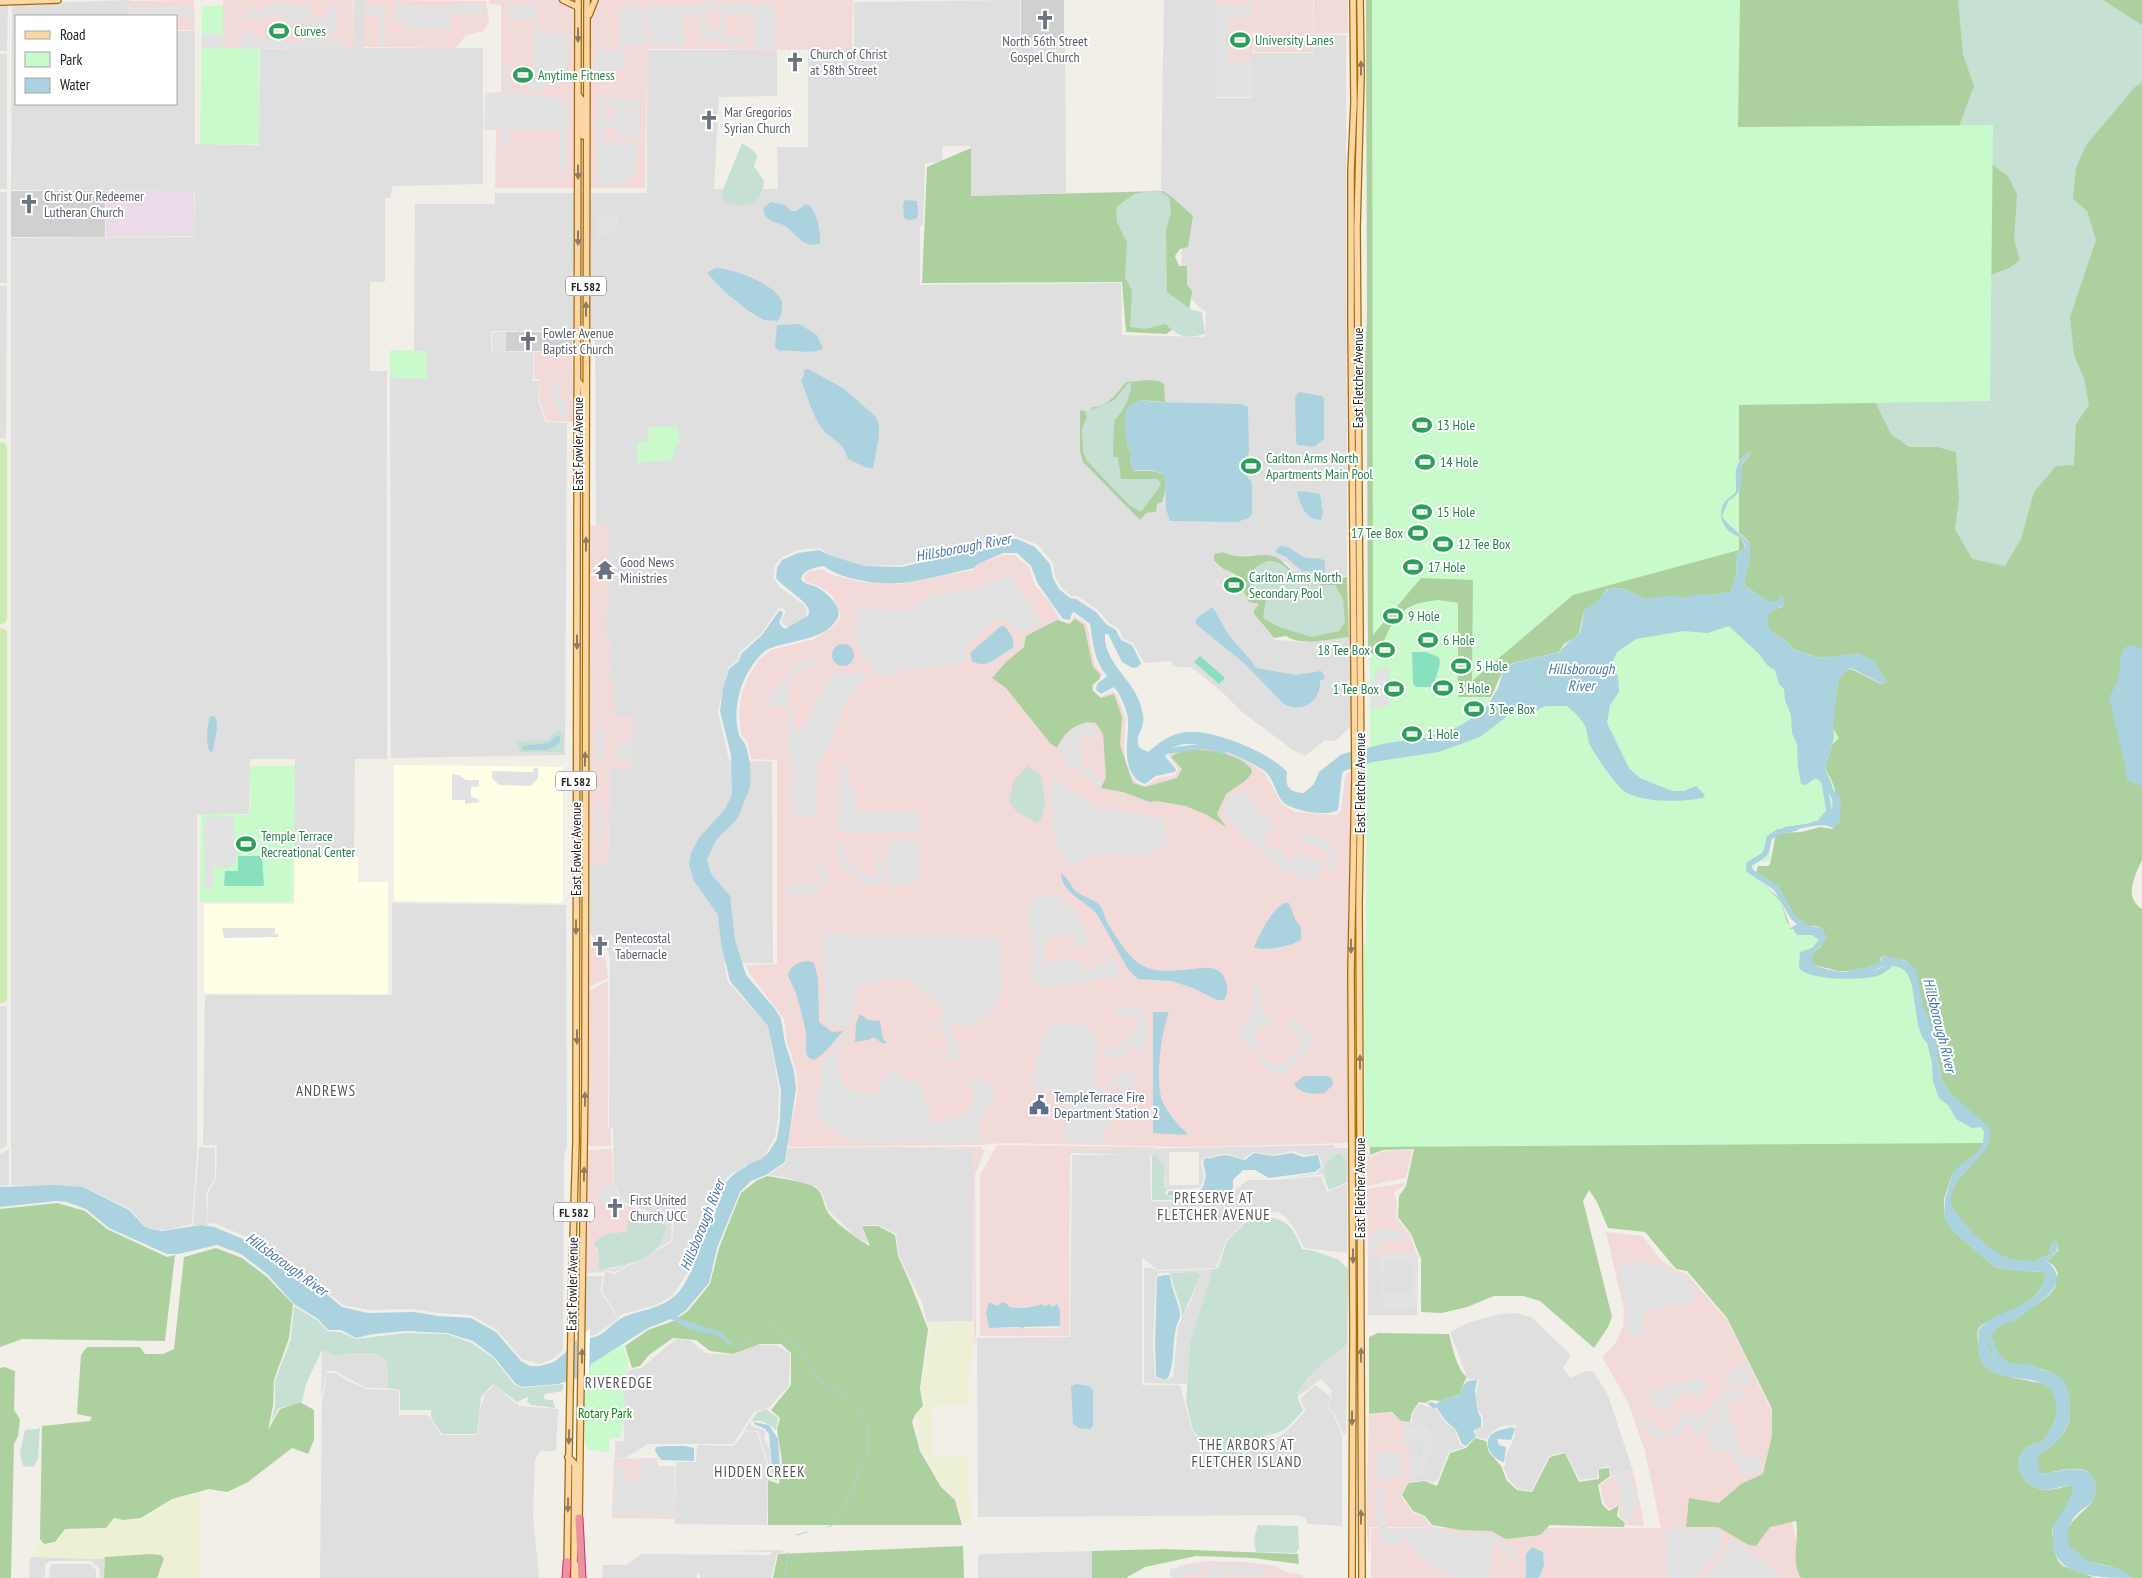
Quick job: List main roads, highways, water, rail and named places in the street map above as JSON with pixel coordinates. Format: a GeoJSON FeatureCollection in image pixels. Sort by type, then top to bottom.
{"type":"FeatureCollection","features":[{"type":"Feature","properties":{"kind":"highway"},"geometry":{"type":"LineString","coordinates":[[579,1518],[582,1578]]}},
{"type":"Feature","properties":{"kind":"highway"},"geometry":{"type":"LineString","coordinates":[[566,1578],[567,1562]]}},
{"type":"Feature","properties":{"kind":"main road"},"geometry":{"type":"LineString","coordinates":[[0,2],[58,0]]}},
{"type":"Feature","properties":{"kind":"main road"},"geometry":{"type":"LineString","coordinates":[[563,0],[578,7]]}},
{"type":"Feature","properties":{"kind":"main road","name":"East Fowler Avenue"},"geometry":{"type":"LineString","coordinates":[[567,1562],[576,1142],[578,0]]}},
{"type":"Feature","properties":{"kind":"main road","name":"East Fowler Avenue"},"geometry":{"type":"LineString","coordinates":[[578,1578],[582,1379],[587,449],[587,0]]}},
{"type":"Feature","properties":{"kind":"main road"},"geometry":{"type":"LineString","coordinates":[[588,21],[595,0]]}},
{"type":"Feature","properties":{"kind":"main road","name":"East Fletcher Avenue"},"geometry":{"type":"LineString","coordinates":[[1353,0],[1354,103],[1351,171],[1351,319],[1358,741]]}},
{"type":"Feature","properties":{"kind":"main road","name":"East Fletcher Avenue"},"geometry":{"type":"LineString","coordinates":[[1360,0],[1361,75],[1357,228],[1362,1578]]}},
{"type":"Feature","properties":{"kind":"main road"},"geometry":{"type":"LineString","coordinates":[[578,95],[582,100],[584,142],[587,144]]}},
{"type":"Feature","properties":{"kind":"main road"},"geometry":{"type":"LineString","coordinates":[[578,381],[583,387],[583,413],[587,449]]}},
{"type":"Feature","properties":{"kind":"main road","name":"East Fletcher Avenue"},"geometry":{"type":"LineString","coordinates":[[1352,1578],[1351,971],[1358,777]]}},
{"type":"Feature","properties":{"kind":"main road"},"geometry":{"type":"LineString","coordinates":[[568,1457],[575,1464],[574,1578]]}},
{"type":"Feature","properties":{"kind":"water"},"geometry":{"type":"Polygon","coordinates":[[[905,200],[917,201],[918,215],[916,219],[908,220],[904,218],[903,204],[905,200]]]}},
{"type":"Feature","properties":{"kind":"water"},"geometry":{"type":"Polygon","coordinates":[[[771,202],[785,205],[791,211],[796,211],[806,204],[810,206],[818,221],[820,243],[814,245],[805,243],[785,226],[767,218],[764,207],[771,202]]]}},
{"type":"Feature","properties":{"kind":"water"},"geometry":{"type":"Polygon","coordinates":[[[715,268],[750,277],[775,292],[782,304],[778,321],[764,320],[750,312],[726,293],[707,273],[715,268]]]}},
{"type":"Feature","properties":{"kind":"water"},"geometry":{"type":"Polygon","coordinates":[[[799,324],[817,335],[823,349],[812,352],[779,351],[775,347],[777,325],[799,324]]]}},
{"type":"Feature","properties":{"kind":"water"},"geometry":{"type":"Polygon","coordinates":[[[808,369],[843,388],[875,416],[879,424],[879,436],[873,468],[867,468],[848,459],[843,447],[819,424],[801,380],[804,376],[804,370],[808,369]]]}},
{"type":"Feature","properties":{"kind":"water"},"geometry":{"type":"Polygon","coordinates":[[[1299,392],[1322,396],[1324,399],[1324,439],[1314,447],[1298,445],[1296,442],[1295,398],[1299,392]]]}},
{"type":"Feature","properties":{"kind":"water"},"geometry":{"type":"Polygon","coordinates":[[[1139,400],[1241,404],[1248,407],[1249,452],[1241,468],[1251,481],[1252,487],[1252,514],[1249,518],[1237,522],[1170,521],[1166,509],[1165,475],[1153,470],[1134,470],[1130,463],[1131,453],[1125,429],[1126,409],[1139,400]]]}},
{"type":"Feature","properties":{"kind":"water","name":"Hillsborough River"},"geometry":{"type":"Polygon","coordinates":[[[1751,451],[1748,458],[1742,463],[1739,490],[1729,500],[1722,516],[1750,543],[1750,557],[1744,582],[1745,586],[1768,601],[1778,601],[1781,595],[1784,598],[1784,606],[1774,609],[1769,614],[1768,624],[1771,632],[1785,640],[1793,649],[1819,658],[1862,655],[1874,662],[1886,681],[1882,684],[1851,668],[1838,681],[1833,724],[1834,738],[1825,768],[1834,791],[1840,796],[1841,800],[1840,818],[1838,824],[1833,828],[1819,825],[1793,830],[1783,827],[1807,824],[1823,818],[1832,807],[1832,799],[1818,779],[1814,779],[1806,785],[1801,784],[1797,744],[1792,733],[1791,715],[1785,700],[1784,689],[1779,684],[1775,670],[1768,666],[1759,654],[1729,626],[1708,633],[1683,631],[1636,639],[1617,652],[1613,661],[1613,669],[1618,676],[1619,692],[1610,705],[1607,723],[1629,768],[1640,778],[1672,791],[1684,791],[1696,786],[1705,795],[1703,798],[1665,801],[1645,799],[1627,793],[1613,779],[1596,756],[1589,743],[1585,726],[1577,715],[1567,706],[1546,706],[1537,710],[1514,711],[1480,737],[1439,752],[1373,762],[1344,771],[1342,774],[1338,810],[1319,813],[1294,808],[1283,802],[1265,771],[1233,754],[1208,746],[1183,744],[1172,748],[1164,755],[1176,769],[1175,772],[1156,776],[1145,784],[1137,779],[1128,765],[1128,720],[1119,694],[1114,687],[1101,694],[1096,690],[1097,684],[1107,676],[1097,658],[1090,624],[1074,612],[1070,620],[1063,619],[1038,584],[1031,566],[1017,553],[1003,553],[978,564],[974,568],[902,583],[883,583],[850,578],[831,571],[824,566],[816,567],[804,573],[801,580],[829,596],[838,608],[838,617],[833,625],[818,635],[768,649],[756,660],[746,676],[740,692],[736,718],[739,735],[748,755],[751,776],[750,788],[738,817],[717,839],[707,860],[711,874],[730,896],[735,940],[746,975],[775,1009],[781,1019],[785,1043],[794,1071],[796,1089],[785,1162],[766,1175],[751,1181],[740,1192],[717,1248],[709,1283],[686,1310],[678,1316],[680,1319],[722,1332],[733,1347],[717,1335],[689,1329],[671,1319],[648,1328],[591,1364],[585,1376],[558,1384],[523,1387],[516,1384],[494,1357],[473,1341],[447,1333],[406,1331],[373,1334],[356,1338],[341,1330],[328,1330],[318,1319],[294,1304],[267,1274],[241,1254],[217,1245],[178,1254],[167,1254],[109,1228],[86,1209],[67,1202],[56,1201],[0,1207],[0,1187],[53,1185],[83,1187],[129,1210],[144,1226],[150,1229],[163,1231],[201,1225],[214,1227],[265,1248],[283,1258],[342,1307],[368,1313],[414,1312],[471,1318],[496,1332],[521,1361],[530,1366],[540,1366],[554,1362],[565,1353],[570,1344],[586,1335],[591,1338],[596,1336],[621,1318],[661,1305],[678,1293],[687,1280],[701,1241],[714,1218],[721,1191],[734,1174],[747,1167],[762,1163],[777,1139],[781,1091],[768,1026],[730,981],[721,944],[718,915],[694,881],[689,865],[691,853],[699,838],[725,809],[732,795],[731,755],[720,711],[723,688],[729,669],[739,661],[741,654],[762,635],[779,611],[782,611],[783,614],[779,622],[783,628],[788,629],[807,622],[809,610],[807,606],[776,578],[777,568],[782,560],[798,553],[819,550],[864,566],[902,567],[955,554],[975,552],[1007,539],[1017,539],[1035,547],[1050,564],[1053,578],[1059,589],[1070,598],[1076,599],[1096,612],[1106,624],[1116,630],[1121,640],[1132,645],[1141,663],[1138,667],[1133,668],[1122,662],[1108,634],[1105,634],[1109,655],[1134,691],[1143,714],[1138,738],[1140,748],[1148,752],[1167,738],[1181,733],[1206,733],[1221,737],[1253,749],[1279,764],[1287,772],[1287,785],[1291,790],[1304,793],[1314,784],[1319,772],[1342,754],[1387,743],[1424,738],[1458,727],[1475,716],[1488,705],[1498,688],[1504,669],[1514,663],[1560,652],[1580,632],[1584,611],[1598,601],[1608,589],[1622,588],[1645,599],[1674,595],[1682,598],[1699,594],[1710,595],[1731,592],[1736,576],[1737,554],[1746,546],[1740,537],[1726,528],[1721,514],[1725,501],[1736,491],[1738,464],[1751,451]]]}},
{"type":"Feature","properties":{"kind":"water"},"geometry":{"type":"Polygon","coordinates":[[[1297,492],[1320,494],[1323,512],[1321,520],[1311,517],[1304,511],[1297,492]]]}},
{"type":"Feature","properties":{"kind":"water"},"geometry":{"type":"Polygon","coordinates":[[[1280,546],[1289,548],[1305,557],[1325,561],[1325,572],[1302,571],[1286,557],[1275,551],[1280,546]]]}},
{"type":"Feature","properties":{"kind":"water"},"geometry":{"type":"Polygon","coordinates":[[[1212,607],[1229,635],[1256,668],[1296,675],[1321,671],[1324,679],[1320,681],[1314,700],[1309,704],[1297,707],[1284,704],[1245,664],[1196,624],[1196,619],[1212,607]]]}},
{"type":"Feature","properties":{"kind":"water"},"geometry":{"type":"Polygon","coordinates":[[[1001,626],[1004,626],[1011,636],[1013,648],[988,663],[978,664],[972,661],[970,653],[1001,626]]]}},
{"type":"Feature","properties":{"kind":"water"},"geometry":{"type":"Polygon","coordinates":[[[843,644],[851,647],[854,655],[851,663],[843,666],[835,663],[832,655],[835,647],[843,644]]]}},
{"type":"Feature","properties":{"kind":"water"},"geometry":{"type":"Polygon","coordinates":[[[2128,645],[2142,648],[2142,789],[2139,785],[2127,780],[2109,697],[2117,681],[2122,652],[2128,645]]]}},
{"type":"Feature","properties":{"kind":"water"},"geometry":{"type":"Polygon","coordinates":[[[214,716],[217,727],[213,751],[210,752],[207,744],[207,729],[210,717],[214,716]]]}},
{"type":"Feature","properties":{"kind":"water"},"geometry":{"type":"Polygon","coordinates":[[[556,736],[560,736],[560,743],[548,750],[523,750],[523,746],[549,742],[556,736]]]}},
{"type":"Feature","properties":{"kind":"water"},"geometry":{"type":"Polygon","coordinates":[[[1061,873],[1078,893],[1099,904],[1115,936],[1140,964],[1150,969],[1160,970],[1175,971],[1208,968],[1219,971],[1223,975],[1227,986],[1224,1000],[1217,1000],[1193,988],[1172,981],[1138,979],[1128,969],[1097,914],[1069,891],[1062,880],[1061,873]]]}},
{"type":"Feature","properties":{"kind":"water"},"geometry":{"type":"Polygon","coordinates":[[[1284,903],[1289,903],[1296,921],[1301,927],[1301,940],[1277,948],[1264,949],[1254,947],[1270,917],[1284,903]]]}},
{"type":"Feature","properties":{"kind":"water","name":"Hillsborough River"},"geometry":{"type":"Polygon","coordinates":[[[1797,924],[1822,928],[1827,938],[1813,953],[1812,960],[1814,965],[1839,972],[1867,972],[1884,967],[1881,959],[1883,956],[1907,962],[1917,973],[1925,1020],[1942,1080],[1959,1108],[1986,1124],[1991,1133],[1985,1151],[1959,1179],[1952,1193],[1953,1211],[1958,1221],[1977,1242],[2000,1258],[2011,1262],[2025,1264],[2050,1254],[2051,1243],[2057,1241],[2057,1251],[2047,1261],[2057,1274],[2056,1285],[2047,1295],[2021,1316],[2013,1321],[1994,1327],[1988,1332],[1988,1348],[1997,1358],[2010,1365],[2046,1371],[2056,1375],[2064,1382],[2069,1395],[2069,1421],[2063,1434],[2048,1449],[2036,1457],[2034,1467],[2037,1473],[2043,1474],[2074,1469],[2088,1472],[2093,1477],[2096,1488],[2095,1497],[2072,1520],[2068,1530],[2069,1545],[2078,1556],[2085,1560],[2118,1568],[2132,1578],[2083,1574],[2062,1563],[2056,1555],[2053,1543],[2053,1527],[2067,1503],[2074,1486],[2049,1490],[2040,1489],[2028,1483],[2020,1472],[2019,1460],[2021,1454],[2026,1448],[2044,1442],[2053,1425],[2056,1416],[2056,1406],[2053,1394],[2046,1386],[2037,1382],[2004,1376],[1993,1372],[1985,1366],[1980,1354],[1978,1332],[1984,1324],[1993,1318],[2027,1302],[2036,1294],[2043,1285],[2045,1272],[1995,1267],[1954,1232],[1945,1220],[1945,1199],[1952,1175],[1956,1169],[1978,1152],[1983,1142],[1984,1132],[1981,1127],[1972,1128],[1956,1119],[1949,1106],[1939,1098],[1933,1082],[1932,1063],[1927,1043],[1922,1037],[1918,1025],[1912,985],[1907,973],[1901,968],[1893,966],[1880,975],[1850,979],[1825,978],[1805,972],[1799,968],[1800,952],[1812,948],[1819,940],[1812,935],[1797,935],[1793,929],[1789,929],[1797,924]]]}},
{"type":"Feature","properties":{"kind":"water"},"geometry":{"type":"Polygon","coordinates":[[[808,961],[814,963],[818,979],[819,1022],[832,1032],[843,1031],[823,1054],[814,1060],[806,1052],[806,1032],[796,993],[788,975],[795,965],[808,961]]]}},
{"type":"Feature","properties":{"kind":"water"},"geometry":{"type":"Polygon","coordinates":[[[1153,1012],[1169,1012],[1160,1056],[1160,1092],[1164,1105],[1170,1114],[1188,1134],[1185,1135],[1153,1133],[1153,1012]]]}},
{"type":"Feature","properties":{"kind":"water"},"geometry":{"type":"Polygon","coordinates":[[[860,1014],[868,1020],[880,1021],[883,1039],[887,1043],[882,1043],[874,1037],[855,1042],[856,1024],[860,1014]]]}},
{"type":"Feature","properties":{"kind":"water"},"geometry":{"type":"Polygon","coordinates":[[[1304,1076],[1328,1076],[1332,1079],[1333,1085],[1324,1093],[1307,1093],[1294,1084],[1304,1076]]]}},
{"type":"Feature","properties":{"kind":"water"},"geometry":{"type":"Polygon","coordinates":[[[1254,1153],[1273,1156],[1292,1153],[1303,1157],[1318,1155],[1321,1167],[1315,1172],[1269,1178],[1255,1170],[1243,1170],[1233,1180],[1233,1188],[1227,1194],[1218,1194],[1211,1200],[1180,1200],[1178,1197],[1167,1195],[1169,1191],[1199,1191],[1202,1189],[1206,1176],[1203,1162],[1205,1158],[1225,1155],[1245,1160],[1254,1153]]]}},
{"type":"Feature","properties":{"kind":"water"},"geometry":{"type":"Polygon","coordinates":[[[1170,1275],[1180,1315],[1176,1326],[1173,1360],[1168,1378],[1164,1380],[1156,1376],[1155,1343],[1157,1277],[1170,1275]]]}},
{"type":"Feature","properties":{"kind":"water"},"geometry":{"type":"Polygon","coordinates":[[[989,1302],[997,1306],[1003,1302],[1010,1307],[1016,1308],[1041,1304],[1046,1306],[1049,1304],[1052,1307],[1057,1304],[1060,1310],[1060,1326],[1024,1327],[1022,1329],[1020,1327],[989,1328],[986,1313],[989,1302]]]}},
{"type":"Feature","properties":{"kind":"water"},"geometry":{"type":"Polygon","coordinates":[[[1477,1380],[1475,1391],[1481,1427],[1473,1431],[1476,1436],[1466,1446],[1462,1444],[1456,1430],[1445,1420],[1436,1407],[1434,1409],[1427,1403],[1432,1402],[1436,1404],[1461,1394],[1462,1386],[1468,1381],[1477,1380]]]}},
{"type":"Feature","properties":{"kind":"water"},"geometry":{"type":"Polygon","coordinates":[[[1076,1384],[1089,1386],[1093,1390],[1093,1425],[1091,1429],[1079,1428],[1073,1424],[1071,1386],[1076,1384]]]}},
{"type":"Feature","properties":{"kind":"water"},"geometry":{"type":"Polygon","coordinates":[[[754,1422],[769,1425],[778,1439],[780,1468],[777,1480],[773,1479],[769,1434],[765,1429],[754,1424],[754,1422]]]}},
{"type":"Feature","properties":{"kind":"water"},"geometry":{"type":"Polygon","coordinates":[[[1512,1427],[1515,1429],[1511,1440],[1497,1439],[1499,1445],[1506,1447],[1504,1462],[1500,1461],[1490,1451],[1488,1446],[1489,1438],[1494,1433],[1512,1427]]]}},
{"type":"Feature","properties":{"kind":"water"},"geometry":{"type":"Polygon","coordinates":[[[656,1447],[694,1448],[694,1461],[661,1460],[655,1451],[656,1447]]]}},
{"type":"Feature","properties":{"kind":"water"},"geometry":{"type":"Polygon","coordinates":[[[1532,1547],[1543,1552],[1544,1565],[1539,1578],[1526,1578],[1526,1554],[1532,1547]]]}},
{"type":"Feature","properties":{"kind":"waterway","name":"Hillsborough River"},"geometry":{"type":"LineString","coordinates":[[789,630],[810,618],[812,614]]}},
{"type":"Feature","properties":{"kind":"waterway","name":"Hillsborough River"},"geometry":{"type":"LineString","coordinates":[[1163,754],[1167,751],[1205,746],[1224,751]]}},
{"type":"Feature","properties":{"kind":"waterway","name":"Hillsborough River"},"geometry":{"type":"LineString","coordinates":[[1821,821],[1829,811],[1824,781]]}},
{"type":"Feature","properties":{"kind":"waterway","name":"Hillsborough River"},"geometry":{"type":"LineString","coordinates":[[1796,828],[1778,832],[1769,838],[1766,852],[1762,857],[1749,864],[1749,870],[1776,888],[1793,917],[1807,928]]}},
{"type":"Feature","properties":{"kind":"waterway","name":"Hillsborough River"},"geometry":{"type":"LineString","coordinates":[[1851,972],[1863,971],[1888,962]]}},
{"type":"Feature","properties":{"kind":"waterway","name":"Hillsborough River"},"geometry":{"type":"LineString","coordinates":[[1921,1008],[1931,1033],[1936,1060]]}},
{"type":"Feature","properties":{"kind":"waterway","name":"Hillsborough River"},"geometry":{"type":"LineString","coordinates":[[1949,1096],[1984,1126]]}},
{"type":"Feature","properties":{"kind":"waterway","name":"Hillsborough River"},"geometry":{"type":"LineString","coordinates":[[749,1167],[763,1161],[771,1154]]}},
{"type":"Feature","properties":{"kind":"waterway","name":"Hillsborough River"},"geometry":{"type":"LineString","coordinates":[[1950,1209],[1962,1225],[1991,1252],[2012,1262],[2039,1265]]}},
{"type":"Feature","properties":{"kind":"waterway","name":"Hillsborough River"},"geometry":{"type":"LineString","coordinates":[[2000,1320],[1988,1336],[2000,1359],[2007,1365],[2029,1367],[2039,1371]]}},
{"type":"Feature","properties":{"kind":"waterway"},"geometry":{"type":"LineString","coordinates":[[727,1339],[734,1345],[742,1345],[749,1341],[764,1326],[770,1324],[774,1326],[784,1339],[800,1348],[818,1380],[851,1398],[868,1424],[869,1446],[859,1475],[840,1513],[831,1526],[828,1527]]}},
{"type":"Feature","properties":{"kind":"waterway","name":"Hillsborough River"},"geometry":{"type":"LineString","coordinates":[[2040,1448],[2055,1427]]}},
{"type":"Feature","properties":{"kind":"waterway","name":"Hillsborough River"},"geometry":{"type":"LineString","coordinates":[[2036,1455],[2034,1459],[2038,1476],[2042,1476]]}},
{"type":"Feature","properties":{"kind":"waterway"},"geometry":{"type":"LineString","coordinates":[[797,1535],[807,1532]]}},
{"type":"Feature","properties":{"kind":"waterway","name":"Hillsborough River"},"geometry":{"type":"LineString","coordinates":[[2071,1551],[2088,1564]]}},
{"type":"Feature","properties":{"kind":"waterway"},"geometry":{"type":"LineString","coordinates":[[785,1578],[788,1552]]}},
{"type":"Feature","properties":{"kind":"place","name":"North 56th Street Gospel Church"},"geometry":{"type":"Point","coordinates":[1045,20]}},
{"type":"Feature","properties":{"kind":"place","name":"Curves"},"geometry":{"type":"Point","coordinates":[279,31]}},
{"type":"Feature","properties":{"kind":"place","name":"University Lanes"},"geometry":{"type":"Point","coordinates":[1240,40]}},
{"type":"Feature","properties":{"kind":"place","name":"Church of Christ at 58th Street"},"geometry":{"type":"Point","coordinates":[795,62]}},
{"type":"Feature","properties":{"kind":"place","name":"Anytime Fitness"},"geometry":{"type":"Point","coordinates":[523,75]}},
{"type":"Feature","properties":{"kind":"place","name":"Mar Gregorios Syrian Church"},"geometry":{"type":"Point","coordinates":[709,120]}},
{"type":"Feature","properties":{"kind":"place","name":"Christ Our Redeemer Lutheran Church"},"geometry":{"type":"Point","coordinates":[29,204]}},
{"type":"Feature","properties":{"kind":"place","name":"Fowler Avenue Baptist Church"},"geometry":{"type":"Point","coordinates":[528,341]}},
{"type":"Feature","properties":{"kind":"place","name":"13 Hole"},"geometry":{"type":"Point","coordinates":[1422,425]}},
{"type":"Feature","properties":{"kind":"place","name":"14 Hole"},"geometry":{"type":"Point","coordinates":[1425,462]}},
{"type":"Feature","properties":{"kind":"place","name":"Carlton Arms North Apartments Main Pool"},"geometry":{"type":"Point","coordinates":[1251,466]}},
{"type":"Feature","properties":{"kind":"place","name":"15 Hole"},"geometry":{"type":"Point","coordinates":[1422,512]}},
{"type":"Feature","properties":{"kind":"place","name":"17 Tee Box"},"geometry":{"type":"Point","coordinates":[1418,533]}},
{"type":"Feature","properties":{"kind":"place","name":"12 Tee Box"},"geometry":{"type":"Point","coordinates":[1443,544]}},
{"type":"Feature","properties":{"kind":"place","name":"17 Hole"},"geometry":{"type":"Point","coordinates":[1413,567]}},
{"type":"Feature","properties":{"kind":"place","name":"Good News Ministries"},"geometry":{"type":"Point","coordinates":[605,570]}},
{"type":"Feature","properties":{"kind":"place","name":"Carlton Arms North Secondary Pool"},"geometry":{"type":"Point","coordinates":[1234,585]}},
{"type":"Feature","properties":{"kind":"place","name":"9 Hole"},"geometry":{"type":"Point","coordinates":[1393,616]}},
{"type":"Feature","properties":{"kind":"place","name":"6 Hole"},"geometry":{"type":"Point","coordinates":[1428,640]}},
{"type":"Feature","properties":{"kind":"place","name":"18 Tee Box"},"geometry":{"type":"Point","coordinates":[1385,650]}},
{"type":"Feature","properties":{"kind":"place","name":"5 Hole"},"geometry":{"type":"Point","coordinates":[1461,666]}},
{"type":"Feature","properties":{"kind":"place","name":"3 Hole"},"geometry":{"type":"Point","coordinates":[1443,688]}},
{"type":"Feature","properties":{"kind":"place","name":"1 Tee Box"},"geometry":{"type":"Point","coordinates":[1394,689]}},
{"type":"Feature","properties":{"kind":"place","name":"3 Tee Box"},"geometry":{"type":"Point","coordinates":[1474,709]}},
{"type":"Feature","properties":{"kind":"place","name":"1 Hole"},"geometry":{"type":"Point","coordinates":[1412,734]}},
{"type":"Feature","properties":{"kind":"place","name":"Temple Terrace Recreational Center"},"geometry":{"type":"Point","coordinates":[246,844]}},
{"type":"Feature","properties":{"kind":"place","name":"Pentecostal Tabernacle"},"geometry":{"type":"Point","coordinates":[600,946]}},
{"type":"Feature","properties":{"kind":"place","name":"TempleTerrace Fire Department Station 2"},"geometry":{"type":"Point","coordinates":[1039,1105]}},
{"type":"Feature","properties":{"kind":"place","name":"First United Church UCC"},"geometry":{"type":"Point","coordinates":[615,1208]}},
{"type":"Feature","properties":{"kind":"district","name":"ANDREWS"},"geometry":{"type":"Point","coordinates":[326,1090]}},
{"type":"Feature","properties":{"kind":"district","name":"PRESERVE AT FLETCHER AVENUE"},"geometry":{"type":"Point","coordinates":[1214,1206]}},
{"type":"Feature","properties":{"kind":"district","name":"RIVEREDGE"},"geometry":{"type":"Point","coordinates":[619,1382]}},
{"type":"Feature","properties":{"kind":"district","name":"THE ARBORS AT FLETCHER ISLAND"},"geometry":{"type":"Point","coordinates":[1247,1452]}},
{"type":"Feature","properties":{"kind":"district","name":"HIDDEN CREEK"},"geometry":{"type":"Point","coordinates":[760,1471]}},
{"type":"Feature","properties":{"kind":"park label","name":"Rotary Park"},"geometry":{"type":"Point","coordinates":[605,1413]}}]}
